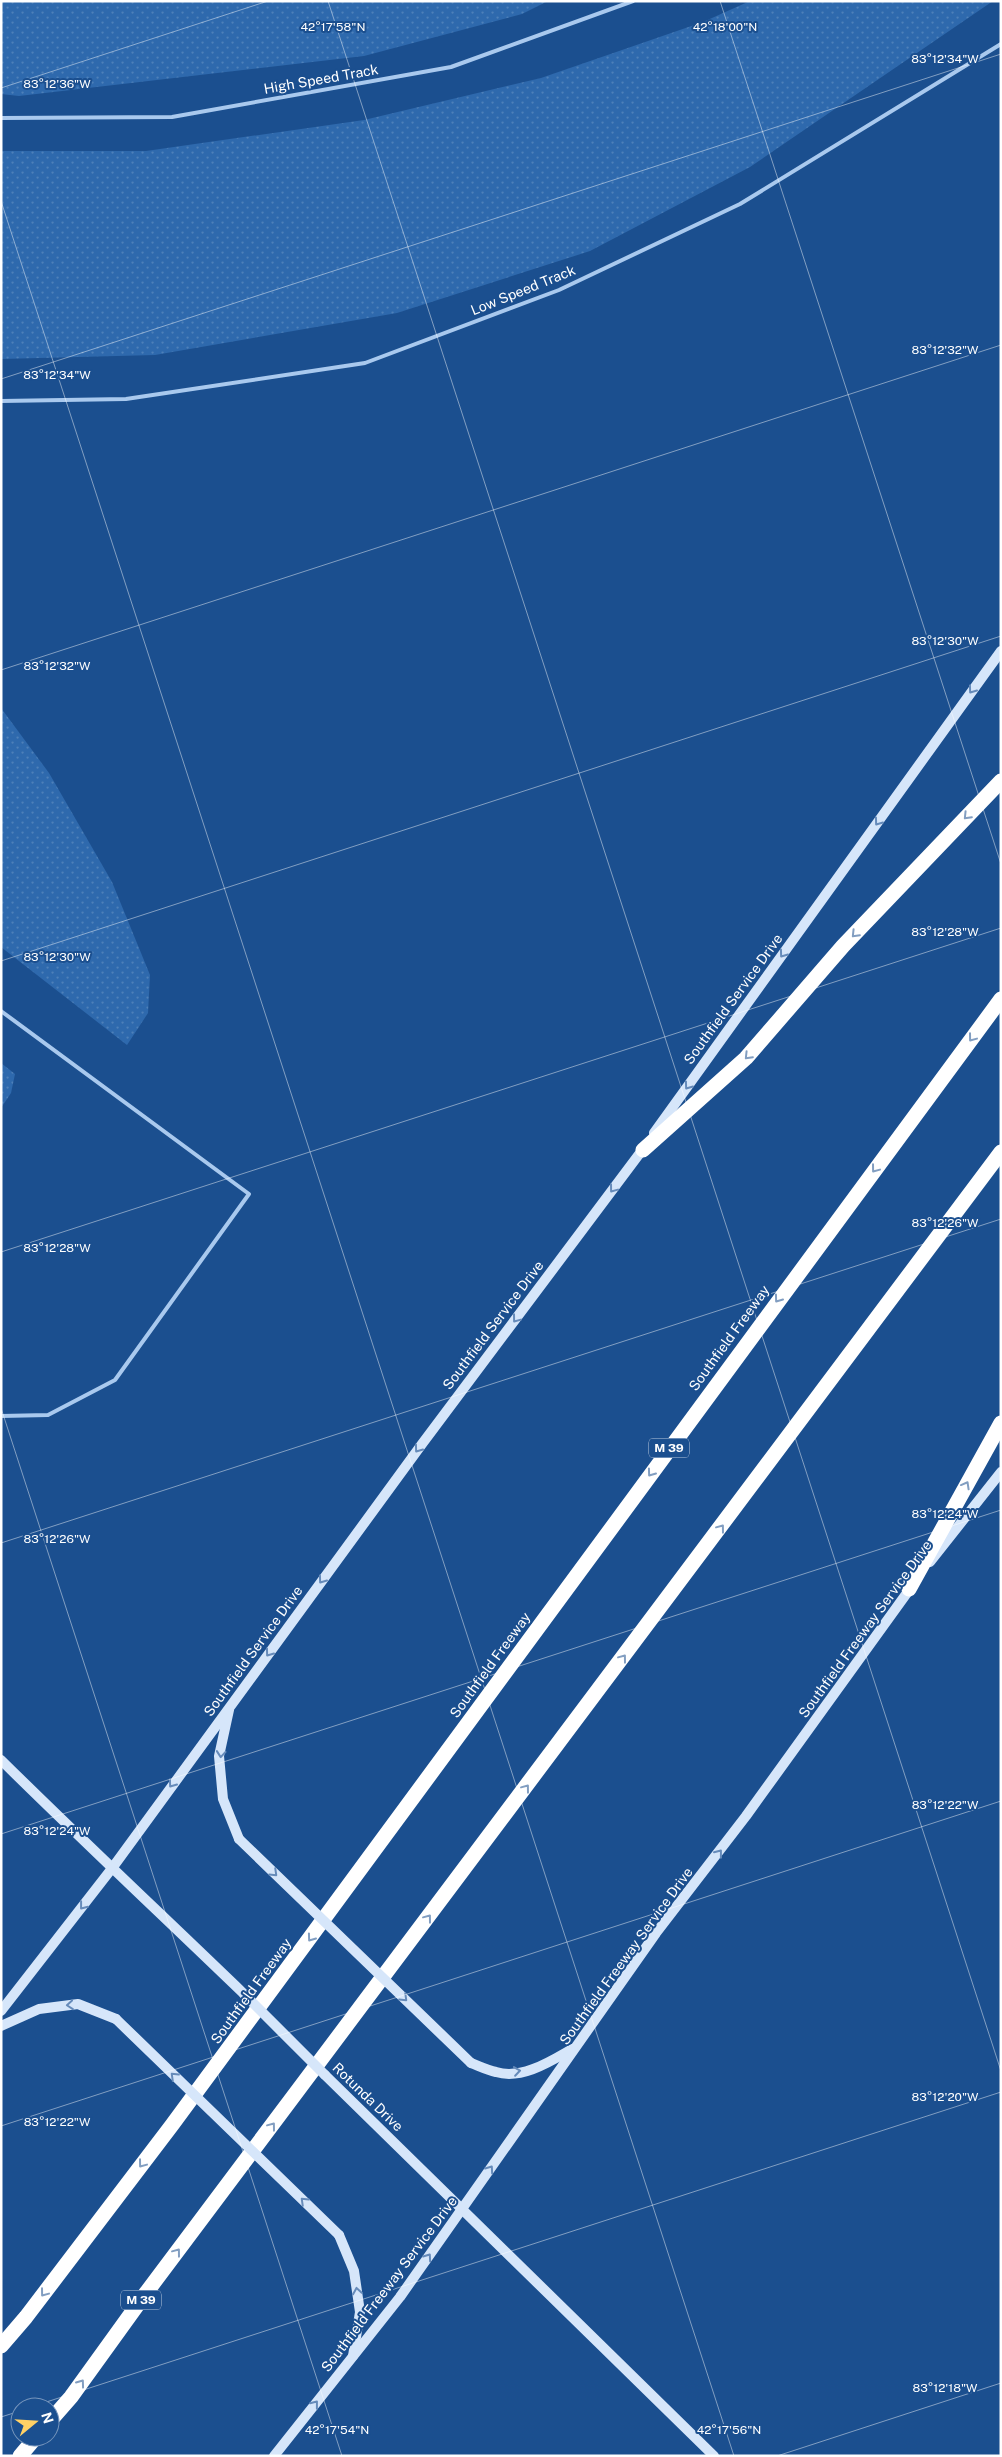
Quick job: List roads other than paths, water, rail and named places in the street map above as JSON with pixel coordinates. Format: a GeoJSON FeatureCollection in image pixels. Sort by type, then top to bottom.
{"type":"FeatureCollection","features":[{"type":"Feature","properties":{"kind":"highway"},"geometry":{"type":"LineString","coordinates":[[642,1150],[746,1058],[843,946],[1001,781]]}},
{"type":"Feature","properties":{"kind":"highway","name":"Southfield Freeway"},"geometry":{"type":"LineString","coordinates":[[1,2346],[26,2317],[172,2125],[1001,999]]}},
{"type":"Feature","properties":{"kind":"highway","name":"M 39"},"geometry":{"type":"LineString","coordinates":[[60,2410],[1001,1152]]}},
{"type":"Feature","properties":{"kind":"highway"},"geometry":{"type":"LineString","coordinates":[[909,1589],[1001,1423]]}},
{"type":"Feature","properties":{"kind":"main road","name":"Southfield Service Drive"},"geometry":{"type":"LineString","coordinates":[[1,2011],[113,1867],[416,1451],[642,1150],[1001,651]]}},
{"type":"Feature","properties":{"kind":"main road","name":"Southfield Freeway Service Drive"},"geometry":{"type":"LineString","coordinates":[[274,2456],[400,2297],[656,1933],[746,1816],[909,1589],[1001,1472]]}},
{"type":"Feature","properties":{"kind":"main road"},"geometry":{"type":"LineString","coordinates":[[230,1706],[219,1756],[223,1799],[239,1839],[471,2063],[498,2073],[520,2072],[544,2065],[576,2047]]}},
{"type":"Feature","properties":{"kind":"main road","name":"Rotunda Drive"},"geometry":{"type":"LineString","coordinates":[[1,1760],[71,1830],[113,1867],[415,2161],[714,2456]]}},
{"type":"Feature","properties":{"kind":"main road"},"geometry":{"type":"LineString","coordinates":[[1,2026],[39,2009],[78,2004],[116,2019],[339,2235],[354,2271],[360,2312],[353,2357]]}},
{"type":"Feature","properties":{"kind":"lane","name":"High Speed Track"},"geometry":{"type":"LineString","coordinates":[[1,118],[172,117],[451,67],[633,1]]}},
{"type":"Feature","properties":{"kind":"lane","name":"Low Speed Track"},"geometry":{"type":"LineString","coordinates":[[1,401],[126,399],[365,363],[559,290],[740,204],[1001,44]]}},
{"type":"Feature","properties":{"kind":"lane"},"geometry":{"type":"LineString","coordinates":[[1,1011],[249,1194],[115,1380],[48,1415],[1,1416]]}}]}
